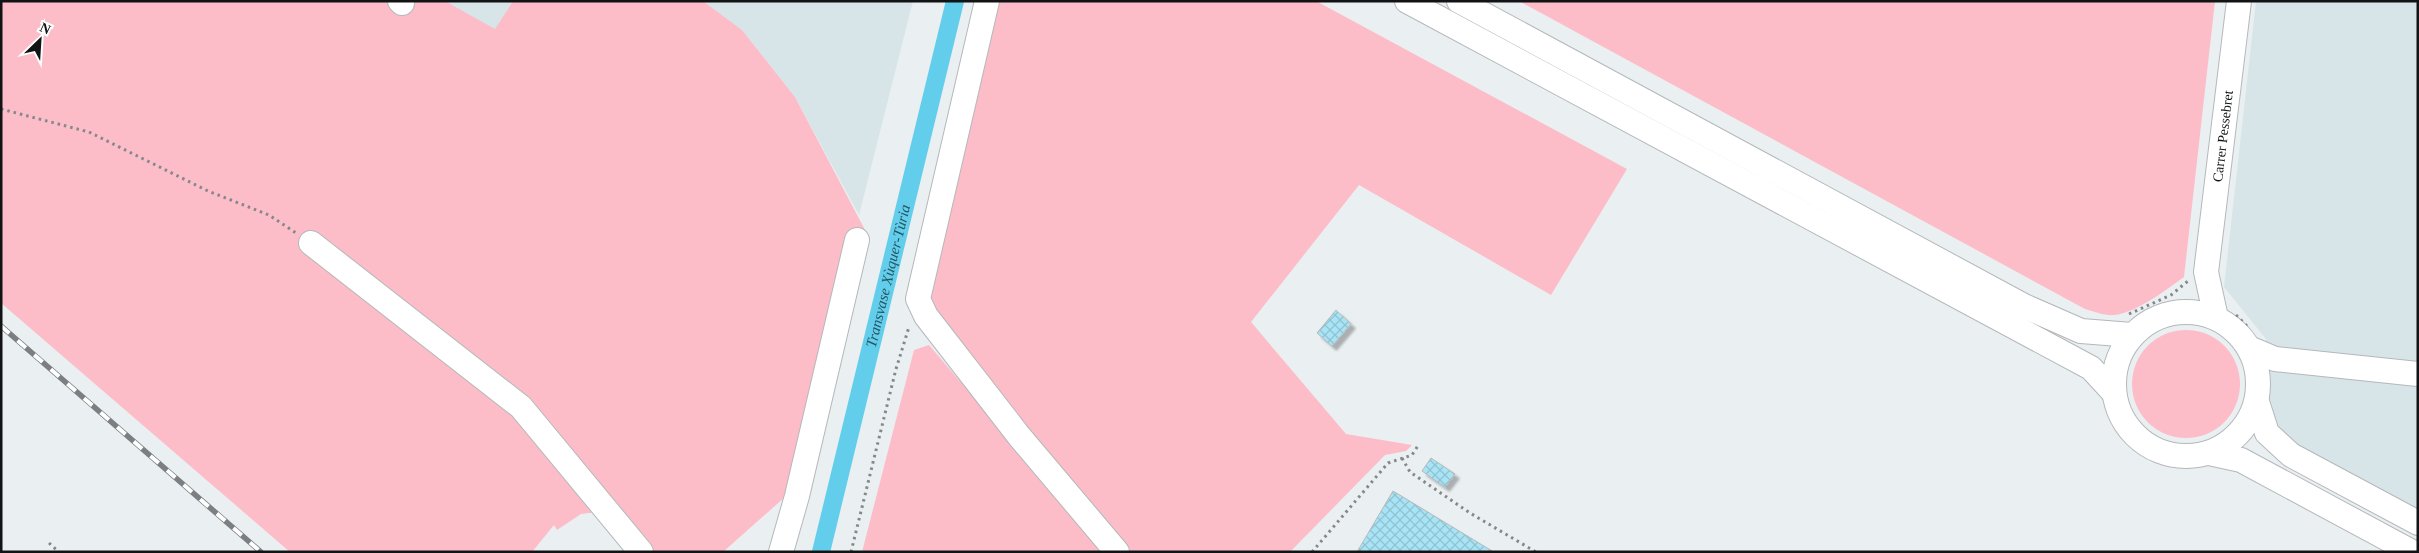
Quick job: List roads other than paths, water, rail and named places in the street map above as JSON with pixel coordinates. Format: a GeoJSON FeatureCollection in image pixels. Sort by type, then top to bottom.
{"type":"FeatureCollection","features":[{"type":"Feature","properties":{"kind":"street"},"geometry":{"type":"LineString","coordinates":[[986,1],[918,299],[926,316],[1019,436],[1117,552]]}},
{"type":"Feature","properties":{"kind":"street"},"geometry":{"type":"LineString","coordinates":[[1407,1],[2091,368],[2114,393]]}},
{"type":"Feature","properties":{"kind":"street"},"geometry":{"type":"LineString","coordinates":[[1459,1],[2024,306],[2081,331],[2128,326],[2179,312],[2225,315],[2235,330],[2276,359],[2418,374]]}},
{"type":"Feature","properties":{"kind":"street","name":"Carrer Pessebret"},"geometry":{"type":"LineString","coordinates":[[2179,312],[2206,272],[2239,1]]}},
{"type":"Feature","properties":{"kind":"street"},"geometry":{"type":"LineString","coordinates":[[781,552],[797,496],[857,240]]}},
{"type":"Feature","properties":{"kind":"street"},"geometry":{"type":"LineString","coordinates":[[311,244],[521,407],[641,552]]}},
{"type":"Feature","properties":{"kind":"street","name":"Carrer Pessebret"},"geometry":{"type":"LineString","coordinates":[[2206,272],[2225,315]]}},
{"type":"Feature","properties":{"kind":"street"},"geometry":{"type":"LineString","coordinates":[[2128,326],[2114,372],[2114,393],[2120,413],[2131,431],[2148,445],[2167,454],[2188,456],[2209,453],[2230,442],[2247,424],[2257,402],[2259,384],[2252,341]]}},
{"type":"Feature","properties":{"kind":"street"},"geometry":{"type":"LineString","coordinates":[[2257,402],[2267,433],[2291,455],[2418,523]]}},
{"type":"Feature","properties":{"kind":"street"},"geometry":{"type":"LineString","coordinates":[[2209,453],[2241,460],[2412,552]]}},
{"type":"Feature","properties":{"kind":"waterway","name":"Transvase Xùquer-Tùria"},"geometry":{"type":"LineString","coordinates":[[821,552],[955,1]]}},
{"type":"Feature","properties":{"kind":"railway"},"geometry":{"type":"LineString","coordinates":[[1,326],[261,552]]}}]}
